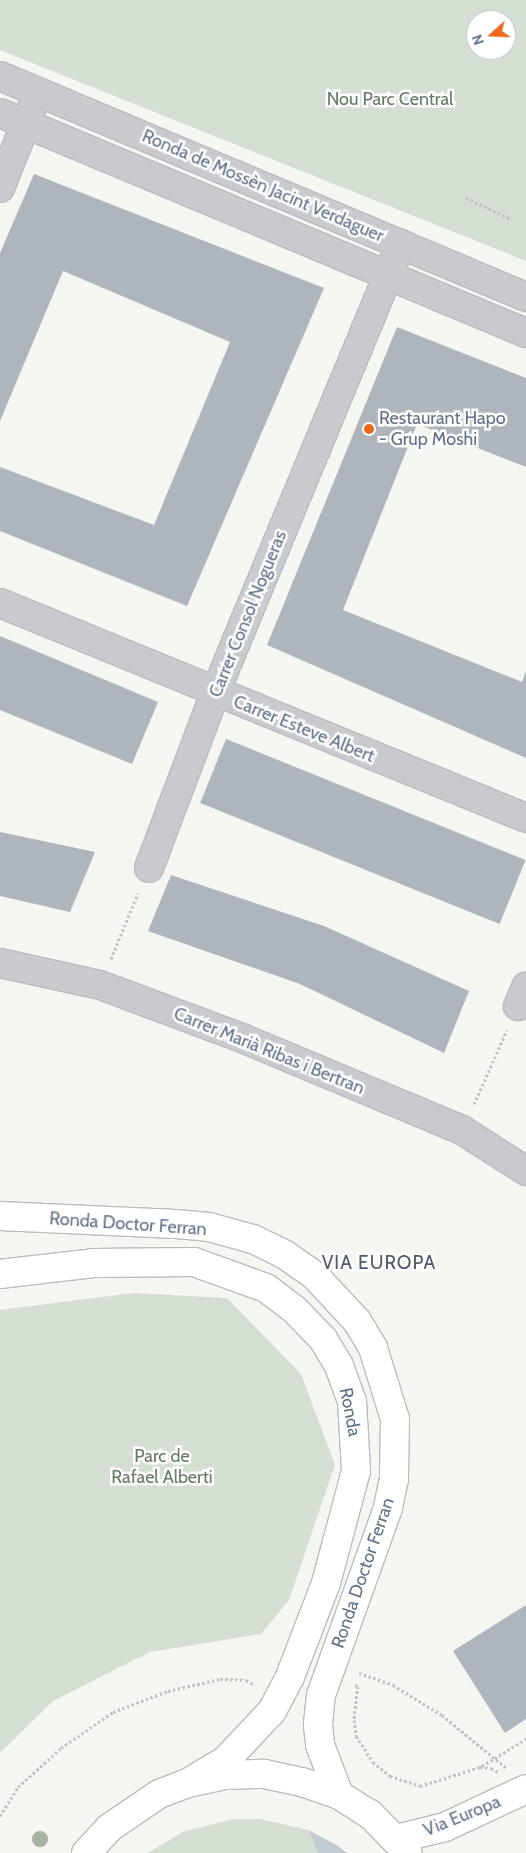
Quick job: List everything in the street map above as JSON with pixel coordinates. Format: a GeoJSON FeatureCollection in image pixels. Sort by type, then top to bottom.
{"type":"FeatureCollection","features":[{"type":"Feature","properties":{"kind":"street","name":"Ronda de Mossèn Jacint Verdaguer"},"geometry":{"type":"LineString","coordinates":[[0,76],[526,297]]}},
{"type":"Feature","properties":{"kind":"street"},"geometry":{"type":"LineString","coordinates":[[0,188],[38,91]]}},
{"type":"Feature","properties":{"kind":"street","name":"Ronda de Mossèn Jacint Verdaguer"},"geometry":{"type":"LineString","coordinates":[[0,114],[526,333]]}},
{"type":"Feature","properties":{"kind":"street","name":"Carrer Consol Nogueras"},"geometry":{"type":"LineString","coordinates":[[149,868],[215,693],[401,244]]}},
{"type":"Feature","properties":{"kind":"street","name":"Carrer Esteve Albert"},"geometry":{"type":"LineString","coordinates":[[0,602],[215,693],[526,818]]}},
{"type":"Feature","properties":{"kind":"street","name":"Carrer Marià Ribas i Bertran"},"geometry":{"type":"LineString","coordinates":[[0,963],[100,985],[242,1038],[462,1130],[526,1171]]}},
{"type":"Feature","properties":{"kind":"street","name":"Ronda Doctor Ferran"},"geometry":{"type":"LineString","coordinates":[[0,1216],[176,1224],[209,1228],[253,1239],[284,1254],[315,1276],[357,1321],[373,1348],[391,1399],[395,1419],[394,1479],[388,1508],[321,1695],[318,1725],[320,1745],[339,1795]]}},
{"type":"Feature","properties":{"kind":"street","name":"Ronda"},"geometry":{"type":"LineString","coordinates":[[0,1274],[93,1263],[194,1262],[266,1288],[294,1309],[323,1340],[339,1366],[352,1401],[356,1472],[326,1583],[290,1677],[271,1712],[226,1760],[188,1783]]}},
{"type":"Feature","properties":{"kind":"street"},"geometry":{"type":"LineString","coordinates":[[86,1853],[108,1828],[133,1809],[188,1783],[226,1775],[264,1774],[302,1782],[339,1795],[370,1814],[402,1846]]}},
{"type":"Feature","properties":{"kind":"street","name":"Via Europa"},"geometry":{"type":"LineString","coordinates":[[402,1846],[445,1826],[517,1779]]}},
{"type":"Feature","properties":{"kind":"path"},"geometry":{"type":"LineString","coordinates":[[466,198],[511,219]]}},
{"type":"Feature","properties":{"kind":"path"},"geometry":{"type":"LineString","coordinates":[[100,985],[149,868]]}},
{"type":"Feature","properties":{"kind":"path"},"geometry":{"type":"LineString","coordinates":[[462,1130],[522,997]]}},
{"type":"Feature","properties":{"kind":"path"},"geometry":{"type":"LineString","coordinates":[[330,1668],[355,1672],[394,1686],[442,1715],[517,1779]]}},
{"type":"Feature","properties":{"kind":"path"},"geometry":{"type":"LineString","coordinates":[[480,1767],[526,1739]]}},
{"type":"Feature","properties":{"kind":"green space","name":"Nou Parc Central"},"geometry":{"type":"Polygon","coordinates":[[[0,0],[526,0],[526,261],[0,50],[0,0]]]}},
{"type":"Feature","properties":{"kind":"green space","name":"Parc de Rafael Alberti"},"geometry":{"type":"Polygon","coordinates":[[[133,1293],[227,1298],[301,1374],[335,1465],[289,1600],[261,1634],[150,1652],[53,1701],[0,1753],[0,1310],[133,1293]]]}},
{"type":"Feature","properties":{"kind":"green space"},"geometry":{"type":"Polygon","coordinates":[[[234,1819],[260,1819],[308,1830],[318,1853],[148,1853],[183,1832],[234,1819]]]}},
{"type":"Feature","properties":{"kind":"shaded area"},"geometry":{"type":"Polygon","coordinates":[[[308,1830],[335,1844],[347,1853],[318,1853],[308,1830]]]}},
{"type":"Feature","properties":{"kind":"building"},"geometry":{"type":"Polygon","coordinates":[[[34,174],[324,288],[187,606],[0,531],[0,467],[154,525],[230,342],[63,271],[0,421],[0,253],[34,174]]]}},
{"type":"Feature","properties":{"kind":"building"},"geometry":{"type":"Polygon","coordinates":[[[397,327],[526,378],[526,467],[417,424],[343,610],[522,682],[526,671],[526,758],[267,645],[397,327]]]}},
{"type":"Feature","properties":{"kind":"building"},"geometry":{"type":"Polygon","coordinates":[[[0,636],[158,702],[132,764],[0,710],[0,636]]]}},
{"type":"Feature","properties":{"kind":"building"},"geometry":{"type":"Polygon","coordinates":[[[226,739],[525,860],[500,924],[200,803],[226,739]]]}},
{"type":"Feature","properties":{"kind":"building"},"geometry":{"type":"Polygon","coordinates":[[[0,832],[95,852],[70,912],[0,896],[0,832]]]}},
{"type":"Feature","properties":{"kind":"building"},"geometry":{"type":"Polygon","coordinates":[[[171,875],[324,926],[469,991],[444,1053],[300,984],[148,931],[171,875]]]}},
{"type":"Feature","properties":{"kind":"building"},"geometry":{"type":"Polygon","coordinates":[[[526,1605],[526,1719],[505,1733],[453,1651],[526,1605]]]}},
{"type":"Feature","properties":{"kind":"place","name":"Restaurant Hapo - Grup Moshi"},"geometry":{"type":"Point","coordinates":[369,429]}},
{"type":"Feature","properties":{"kind":"district","name":"VIA EUROPA"},"geometry":{"type":"Point","coordinates":[379,1263]}}]}
